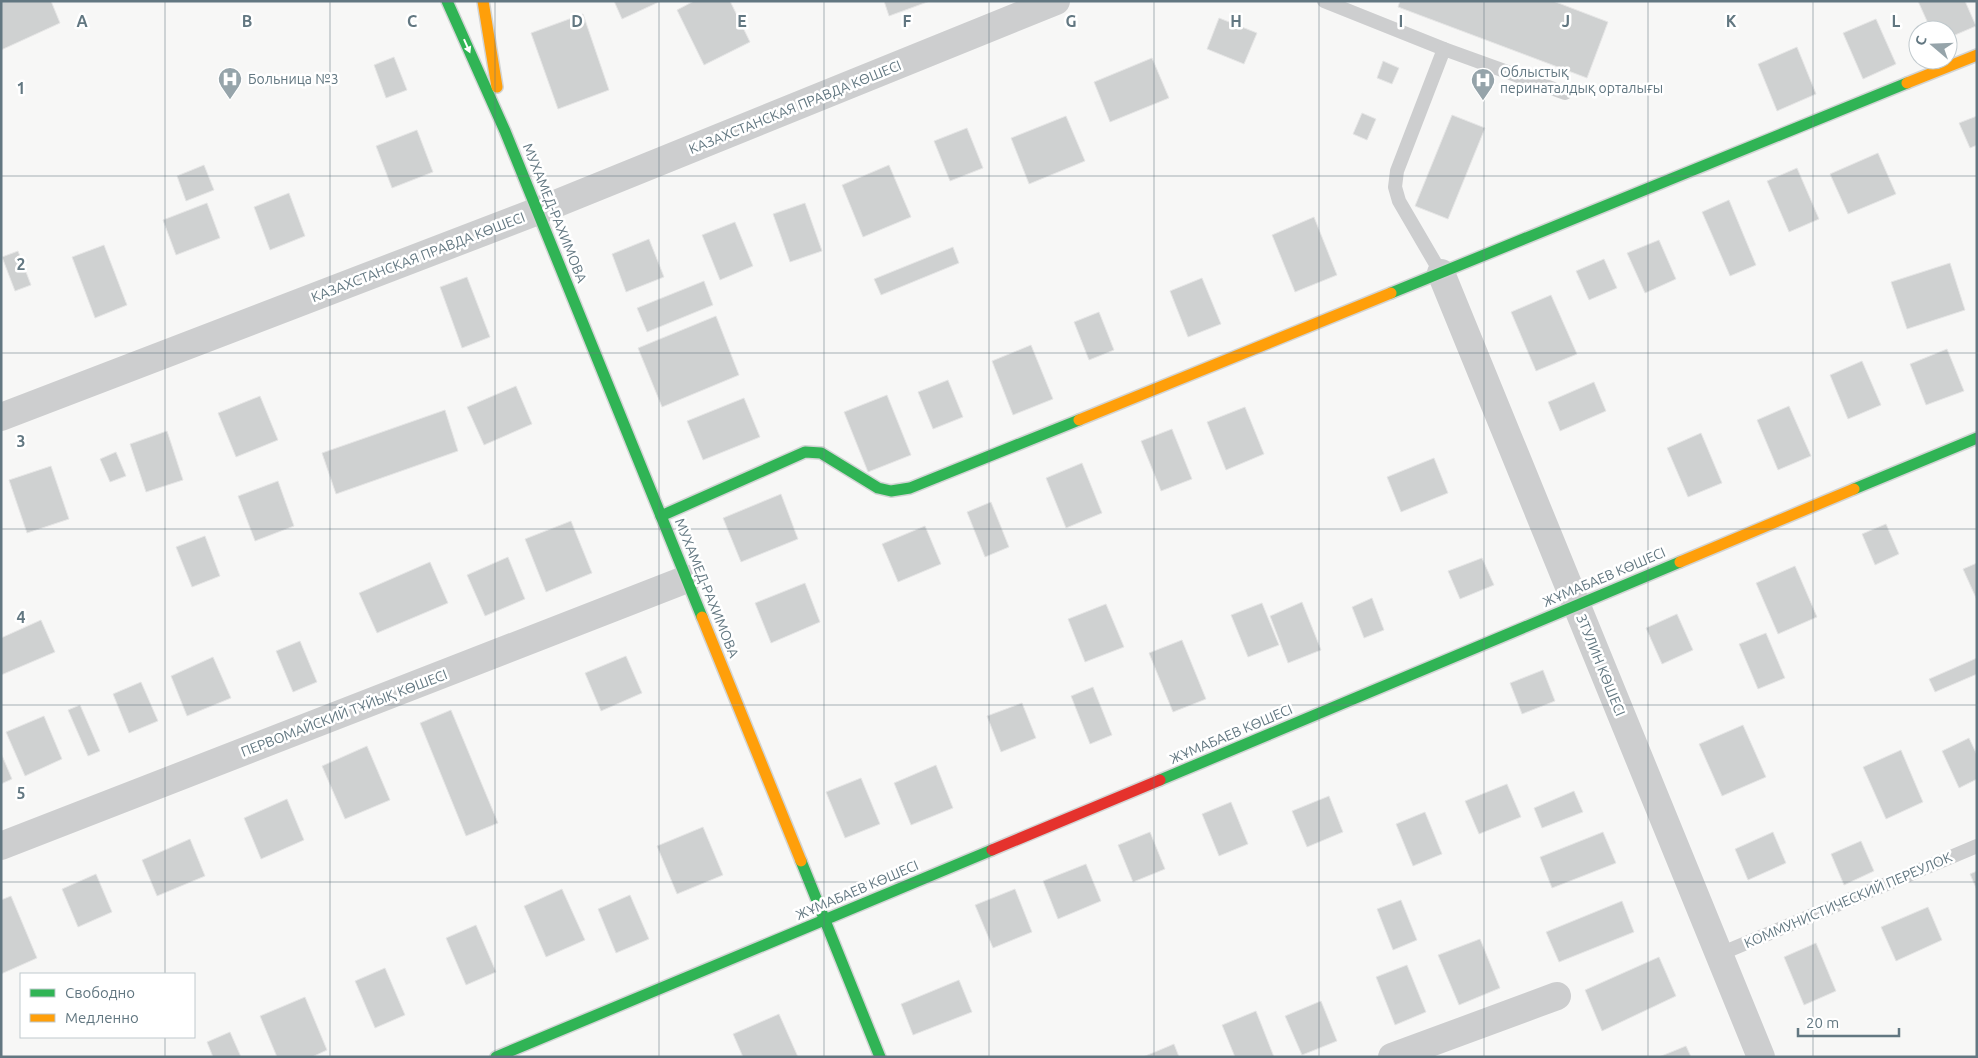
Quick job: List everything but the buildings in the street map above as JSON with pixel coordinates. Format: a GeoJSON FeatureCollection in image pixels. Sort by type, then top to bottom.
{"type":"FeatureCollection","features":[{"type":"Feature","properties":{"kind":"street"},"geometry":{"type":"LineString","coordinates":[[447,1],[505,130]]}},
{"type":"Feature","properties":{"kind":"street"},"geometry":{"type":"LineString","coordinates":[[483,1],[505,130]]}},
{"type":"Feature","properties":{"kind":"street","name":"КАЗАХСТАНСКАЯ ПРАВДА КӨШЕСІ"},"geometry":{"type":"LineString","coordinates":[[1,417],[538,211],[1056,1]]}},
{"type":"Feature","properties":{"kind":"street"},"geometry":{"type":"LineString","coordinates":[[661,516],[805,452],[821,453],[878,488],[890,491],[910,488],[1977,55]]}},
{"type":"Feature","properties":{"kind":"street","name":"МУХАМЕД-РАХИМОВА"},"geometry":{"type":"LineString","coordinates":[[505,130],[880,1057]]}},
{"type":"Feature","properties":{"kind":"street","name":"ЗТУЛИН КӨШЕСІ"},"geometry":{"type":"LineString","coordinates":[[1441,273],[1761,1057]]}},
{"type":"Feature","properties":{"kind":"street","name":"ЖҰМАБАЕВ КӨШЕСІ"},"geometry":{"type":"LineString","coordinates":[[496,1057],[1977,438]]}},
{"type":"Feature","properties":{"kind":"street","name":"ПЕРВОМАЙСКИЙ ТҰЙЫҚ КӨШЕСІ"},"geometry":{"type":"LineString","coordinates":[[1,846],[687,579]]}},
{"type":"Feature","properties":{"kind":"street"},"geometry":{"type":"LineString","coordinates":[[1392,1057],[1557,996]]}},
{"type":"Feature","properties":{"kind":"lane"},"geometry":{"type":"LineString","coordinates":[[1324,1],[1444,49],[1565,93]]}},
{"type":"Feature","properties":{"kind":"lane"},"geometry":{"type":"LineString","coordinates":[[1441,273],[1399,202],[1395,187],[1397,171],[1444,49]]}},
{"type":"Feature","properties":{"kind":"lane","name":"КОММУНИСТИЧЕСКИЙ ПЕРЕУЛОК"},"geometry":{"type":"LineString","coordinates":[[1720,954],[1977,846]]}},
{"type":"Feature","properties":{"kind":"traffic: fast"},"geometry":{"type":"LineString","coordinates":[[447,1],[505,131],[702,617]]}},
{"type":"Feature","properties":{"kind":"traffic: fast"},"geometry":{"type":"LineString","coordinates":[[1391,293],[1907,83]]}},
{"type":"Feature","properties":{"kind":"traffic: fast"},"geometry":{"type":"LineString","coordinates":[[661,516],[805,452],[821,453],[878,488],[891,491],[910,488],[1079,420]]}},
{"type":"Feature","properties":{"kind":"traffic: fast"},"geometry":{"type":"LineString","coordinates":[[1854,489],[1977,438]]}},
{"type":"Feature","properties":{"kind":"traffic: fast"},"geometry":{"type":"LineString","coordinates":[[1160,780],[1680,562]]}},
{"type":"Feature","properties":{"kind":"traffic: fast"},"geometry":{"type":"LineString","coordinates":[[496,1057],[992,850]]}},
{"type":"Feature","properties":{"kind":"traffic: fast"},"geometry":{"type":"LineString","coordinates":[[801,861],[880,1057]]}},
{"type":"Feature","properties":{"kind":"traffic: slow"},"geometry":{"type":"LineString","coordinates":[[483,1],[497,87]]}},
{"type":"Feature","properties":{"kind":"traffic: slow"},"geometry":{"type":"LineString","coordinates":[[1907,83],[1977,55]]}},
{"type":"Feature","properties":{"kind":"traffic: slow"},"geometry":{"type":"LineString","coordinates":[[1079,420],[1391,293]]}},
{"type":"Feature","properties":{"kind":"traffic: slow"},"geometry":{"type":"LineString","coordinates":[[1680,562],[1854,489]]}},
{"type":"Feature","properties":{"kind":"traffic: slow"},"geometry":{"type":"LineString","coordinates":[[702,617],[801,861]]}},
{"type":"Feature","properties":{"kind":"traffic: jam"},"geometry":{"type":"LineString","coordinates":[[992,850],[1160,780]]}},
{"type":"Feature","properties":{"kind":"place","name":"Больница №3"},"geometry":{"type":"Point","coordinates":[230,100]}},
{"type":"Feature","properties":{"kind":"place","name":"Облыстық перинаталдық орталығы"},"geometry":{"type":"Point","coordinates":[1483,101]}}]}
